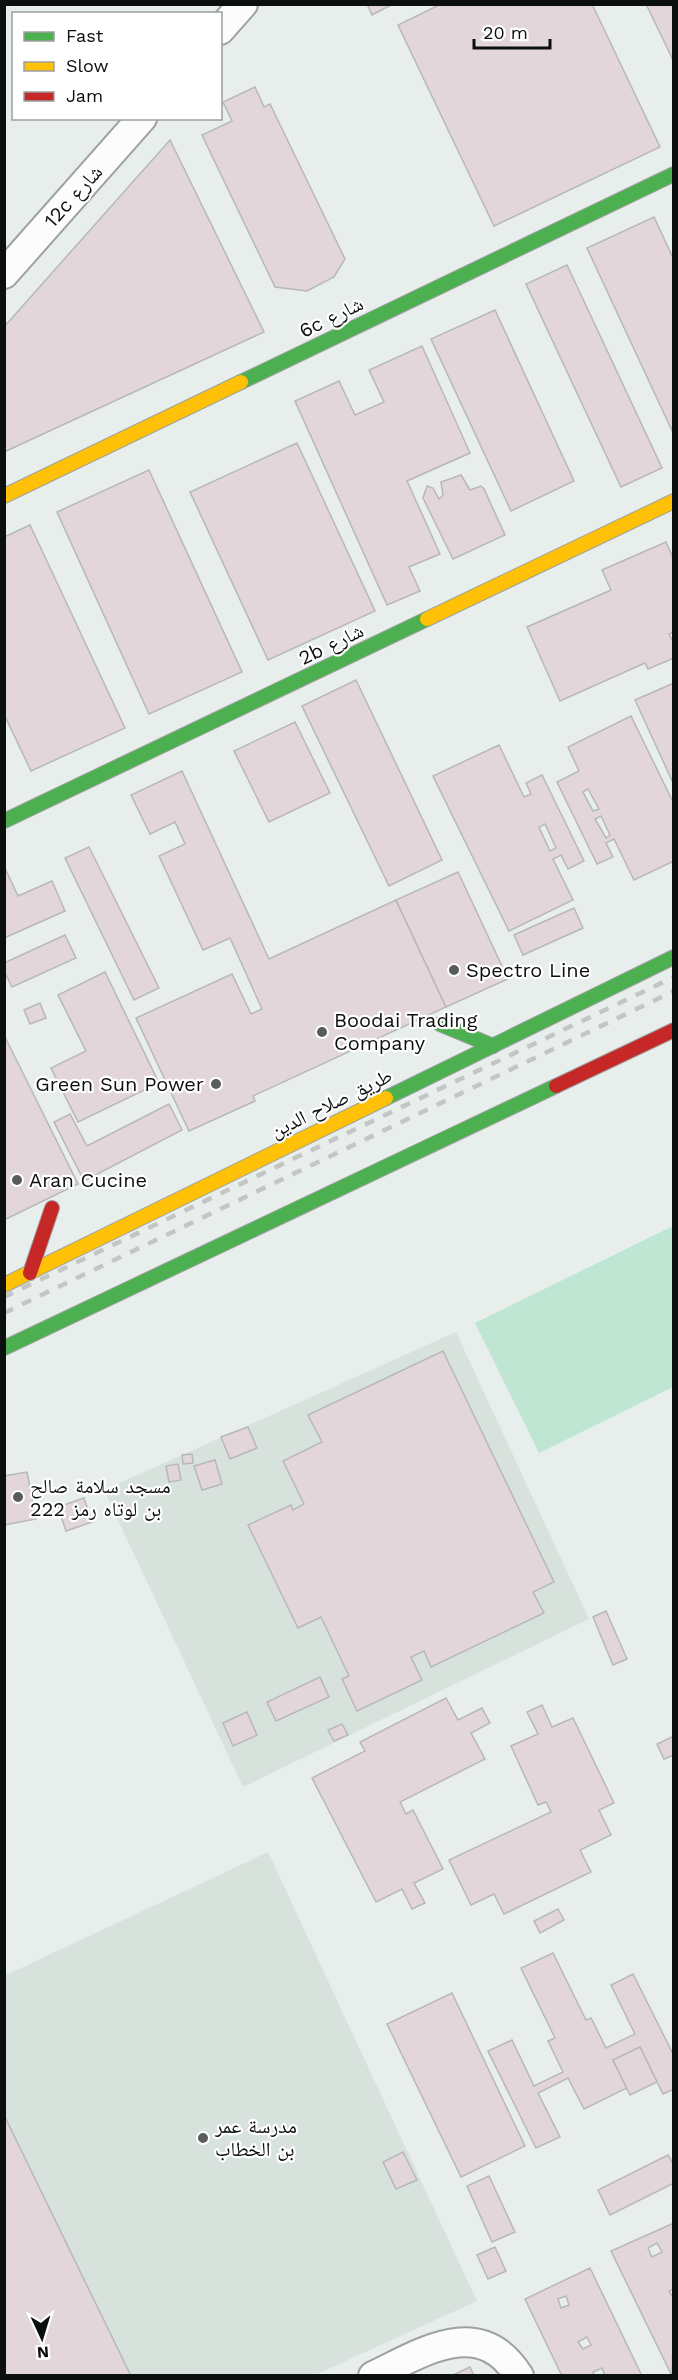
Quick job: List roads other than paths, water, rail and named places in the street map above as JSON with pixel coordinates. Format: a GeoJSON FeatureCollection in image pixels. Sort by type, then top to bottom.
{"type":"FeatureCollection","features":[{"type":"Feature","properties":{"kind":"main road","name":"6c شارع"},"geometry":{"type":"LineString","coordinates":[[4,496],[674,174]]}},
{"type":"Feature","properties":{"kind":"main road","name":"2b شارع"},"geometry":{"type":"LineString","coordinates":[[4,821],[674,501]]}},
{"type":"Feature","properties":{"kind":"main road","name":"طريق صلاح الدين"},"geometry":{"type":"LineString","coordinates":[[4,1285],[674,957]]}},
{"type":"Feature","properties":{"kind":"main road"},"geometry":{"type":"LineString","coordinates":[[440,1023],[493,1046]]}},
{"type":"Feature","properties":{"kind":"main road"},"geometry":{"type":"LineString","coordinates":[[4,1348],[674,1030]]}},
{"type":"Feature","properties":{"kind":"main road"},"geometry":{"type":"LineString","coordinates":[[30,1273],[52,1208]]}},
{"type":"Feature","properties":{"kind":"street"},"geometry":{"type":"LineString","coordinates":[[222,28],[243,4]]}},
{"type":"Feature","properties":{"kind":"street","name":"12c شارع"},"geometry":{"type":"LineString","coordinates":[[4,274],[140,120]]}},
{"type":"Feature","properties":{"kind":"street"},"geometry":{"type":"LineString","coordinates":[[373,2376],[445,2343],[481,2343],[497,2350],[510,2362],[519,2376]]}},
{"type":"Feature","properties":{"kind":"railway"},"geometry":{"type":"LineString","coordinates":[[4,1297],[674,977]]}},
{"type":"Feature","properties":{"kind":"railway"},"geometry":{"type":"LineString","coordinates":[[4,1313],[674,991]]}},
{"type":"Feature","properties":{"kind":"place","name":"Spectro Line"},"geometry":{"type":"Point","coordinates":[454,970]}},
{"type":"Feature","properties":{"kind":"place","name":"Boodai Trading Company"},"geometry":{"type":"Point","coordinates":[322,1032]}},
{"type":"Feature","properties":{"kind":"place","name":"Green Sun Power"},"geometry":{"type":"Point","coordinates":[216,1084]}},
{"type":"Feature","properties":{"kind":"place","name":"Aran Cucine"},"geometry":{"type":"Point","coordinates":[17,1180]}},
{"type":"Feature","properties":{"kind":"place","name":"مسجد سلامة صالح بن لوتاه رمز 222"},"geometry":{"type":"Point","coordinates":[18,1497]}},
{"type":"Feature","properties":{"kind":"place","name":"مدرسة عمر بن الخطاب"},"geometry":{"type":"Point","coordinates":[203,2138]}}]}
